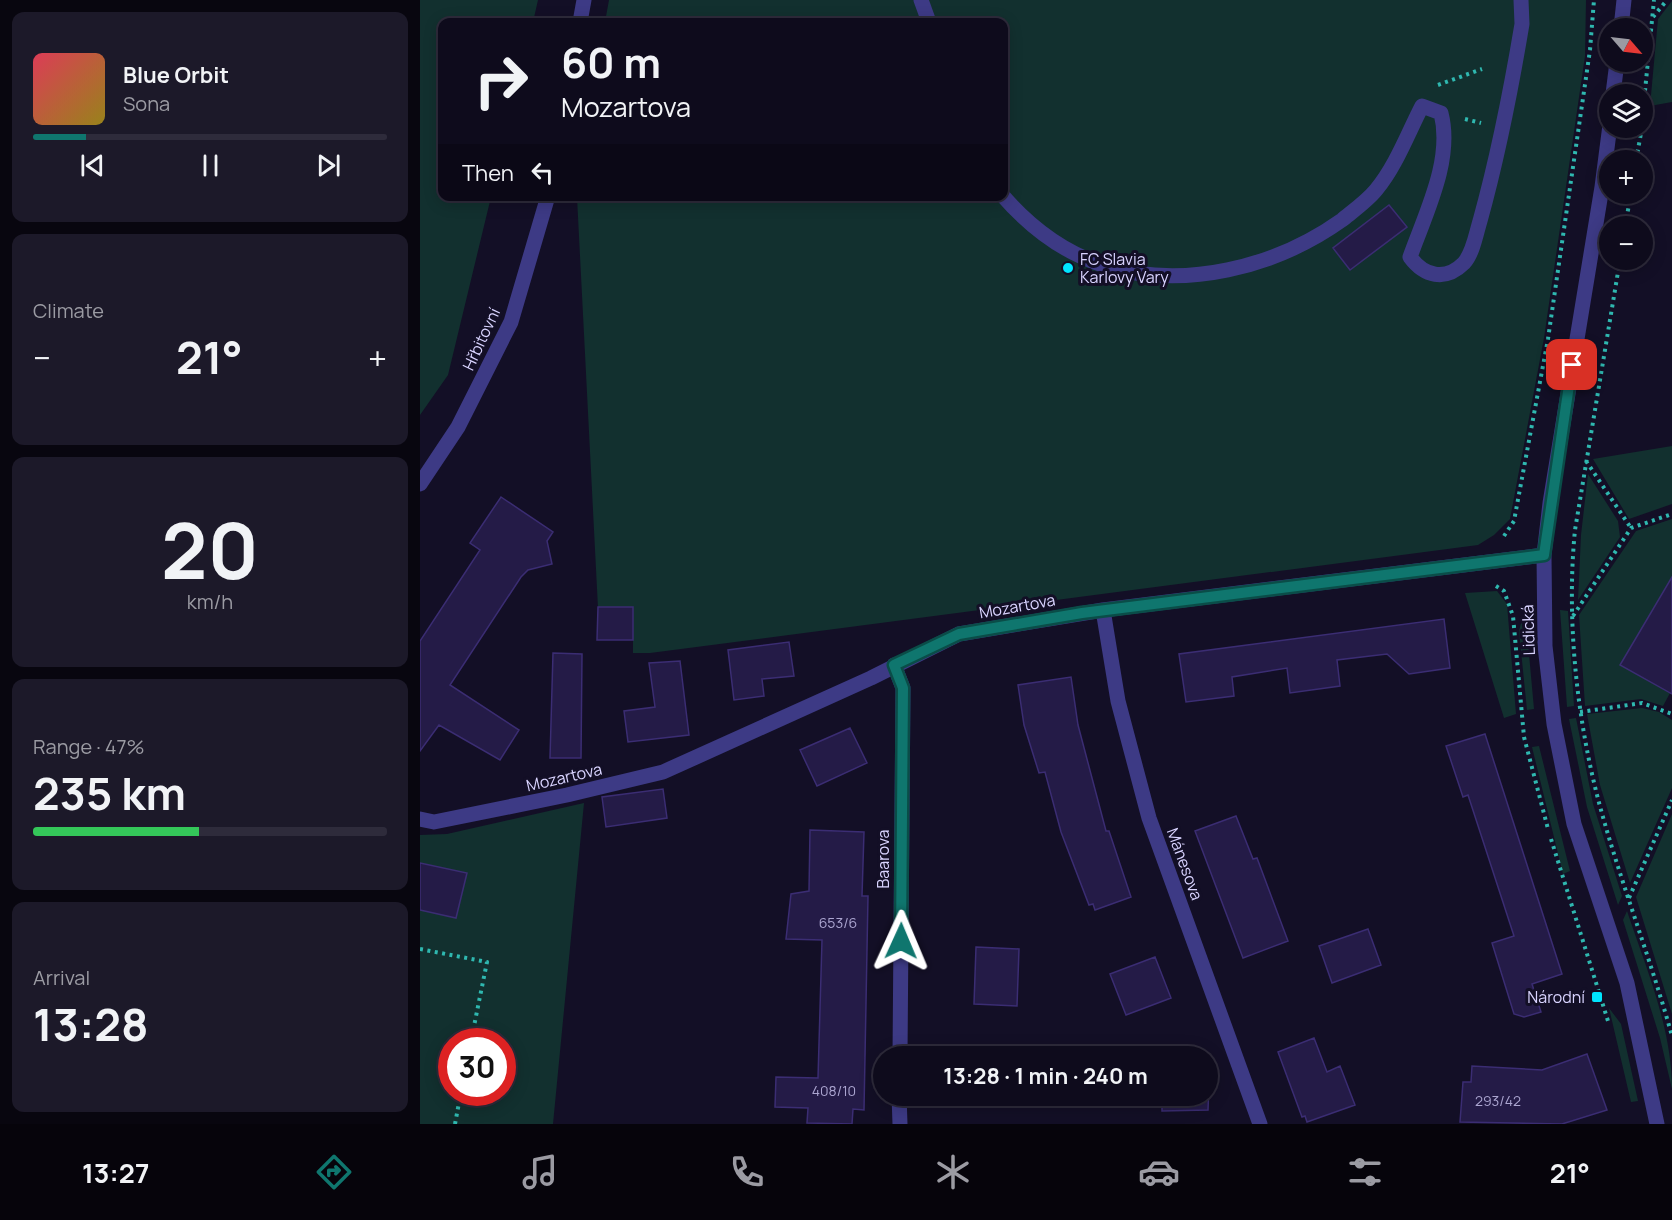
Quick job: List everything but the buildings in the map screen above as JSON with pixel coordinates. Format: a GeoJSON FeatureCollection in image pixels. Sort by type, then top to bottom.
{"type":"FeatureCollection","features":[{"type":"Feature","properties":{"kind":"street"},"geometry":{"type":"LineString","coordinates":[[581,18],[585,0]]}},
{"type":"Feature","properties":{"kind":"street"},"geometry":{"type":"LineString","coordinates":[[921,0],[928,18]]}},
{"type":"Feature","properties":{"kind":"street"},"geometry":{"type":"LineString","coordinates":[[1008,201],[1039,233],[1060,246],[1103,265],[1123,270],[1162,274],[1196,274],[1231,269],[1302,246],[1358,207],[1376,191],[1387,174],[1422,106],[1441,113],[1446,130],[1442,161],[1410,257],[1419,270],[1432,276],[1449,272],[1463,263],[1471,251],[1490,183],[1522,24],[1521,0]]}},
{"type":"Feature","properties":{"kind":"street"},"geometry":{"type":"LineString","coordinates":[[1622,18],[1624,0]]}},
{"type":"Feature","properties":{"kind":"street","name":"Lidická"},"geometry":{"type":"LineString","coordinates":[[1608,138],[1544,555],[1545,646],[1554,724],[1574,824],[1627,983],[1657,1124]]}},
{"type":"Feature","properties":{"kind":"street","name":"Hřbitovní"},"geometry":{"type":"LineString","coordinates":[[420,484],[458,427],[511,322],[547,201]]}},
{"type":"Feature","properties":{"kind":"street","name":"Mozartova"},"geometry":{"type":"LineString","coordinates":[[420,819],[434,822],[567,795],[663,772],[959,634],[1103,610],[1544,555]]}},
{"type":"Feature","properties":{"kind":"street","name":"Mánesova"},"geometry":{"type":"LineString","coordinates":[[1103,610],[1118,701],[1149,818],[1260,1124]]}},
{"type":"Feature","properties":{"kind":"street","name":"Baarova"},"geometry":{"type":"LineString","coordinates":[[894,665],[903,688],[900,1046]]}},
{"type":"Feature","properties":{"kind":"street"},"geometry":{"type":"LineString","coordinates":[[899,1106],[900,1124]]}},
{"type":"Feature","properties":{"kind":"path"},"geometry":{"type":"LineString","coordinates":[[1501,539],[1514,521],[1548,339],[1590,50],[1594,0]]}},
{"type":"Feature","properties":{"kind":"path"},"geometry":{"type":"LineString","coordinates":[[1646,84],[1654,0]]}},
{"type":"Feature","properties":{"kind":"path"},"geometry":{"type":"LineString","coordinates":[[1653,17],[1667,0]]}},
{"type":"Feature","properties":{"kind":"path"},"geometry":{"type":"LineString","coordinates":[[1422,106],[1431,88],[1482,69]]}},
{"type":"Feature","properties":{"kind":"path"},"geometry":{"type":"LineString","coordinates":[[1441,113],[1502,128]]}},
{"type":"Feature","properties":{"kind":"path"},"geometry":{"type":"LineString","coordinates":[[1618,270],[1572,560],[1573,616],[1580,712],[1601,809],[1672,1036]]}},
{"type":"Feature","properties":{"kind":"path"},"geometry":{"type":"LineString","coordinates":[[1586,461],[1630,528]]}},
{"type":"Feature","properties":{"kind":"path"},"geometry":{"type":"LineString","coordinates":[[1573,616],[1630,528],[1672,514]]}},
{"type":"Feature","properties":{"kind":"path"},"geometry":{"type":"LineString","coordinates":[[1488,587],[1496,586],[1504,591],[1510,600],[1524,737],[1533,779],[1611,1030]]}},
{"type":"Feature","properties":{"kind":"path"},"geometry":{"type":"LineString","coordinates":[[1580,712],[1642,703],[1672,714]]}},
{"type":"Feature","properties":{"kind":"path"},"geometry":{"type":"LineString","coordinates":[[1629,898],[1672,800]]}},
{"type":"Feature","properties":{"kind":"path"},"geometry":{"type":"LineString","coordinates":[[420,949],[487,962],[474,1028]]}},
{"type":"Feature","properties":{"kind":"path"},"geometry":{"type":"LineString","coordinates":[[454,1124],[458,1106]]}},
{"type":"Feature","properties":{"kind":"green space"},"geometry":{"type":"Polygon","coordinates":[[[420,0],[538,0],[534,18],[438,18],[438,201],[490,201],[448,375],[420,415],[420,0]]]}},
{"type":"Feature","properties":{"kind":"green space","name":"FC Slavia Karlovy Vary"},"geometry":{"type":"Polygon","coordinates":[[[609,0],[1586,0],[1585,56],[1544,338],[1510,519],[1494,535],[1478,545],[650,653],[633,653],[633,607],[598,608],[577,201],[1008,201],[1008,18],[606,18],[609,0]]]}},
{"type":"Feature","properties":{"kind":"green space"},"geometry":{"type":"Polygon","coordinates":[[[1672,1],[1672,102],[1653,105],[1652,84],[1658,19],[1672,1]]]}},
{"type":"Feature","properties":{"kind":"green space"},"geometry":{"type":"Polygon","coordinates":[[[1672,446],[1672,504],[1629,519],[1593,459],[1672,446]]]}},
{"type":"Feature","properties":{"kind":"green space"},"geometry":{"type":"Polygon","coordinates":[[[1588,474],[1618,521],[1620,537],[1578,600],[1581,535],[1588,474]]]}},
{"type":"Feature","properties":{"kind":"green space"},"geometry":{"type":"Polygon","coordinates":[[[1672,519],[1672,612],[1620,665],[1670,693],[1663,706],[1641,699],[1585,706],[1579,615],[1636,531],[1672,519]]]}},
{"type":"Feature","properties":{"kind":"green space"},"geometry":{"type":"Polygon","coordinates":[[[1497,591],[1507,604],[1516,714],[1504,718],[1465,593],[1497,591]]]}},
{"type":"Feature","properties":{"kind":"green space"},"geometry":{"type":"Polygon","coordinates":[[[1560,610],[1568,611],[1574,706],[1567,707],[1560,610]]]}},
{"type":"Feature","properties":{"kind":"green space"},"geometry":{"type":"Polygon","coordinates":[[[1522,619],[1526,621],[1534,709],[1527,710],[1519,631],[1522,619]]]}},
{"type":"Feature","properties":{"kind":"green space"},"geometry":{"type":"Polygon","coordinates":[[[1642,708],[1659,712],[1672,720],[1672,788],[1630,883],[1600,785],[1587,714],[1642,708]]]}},
{"type":"Feature","properties":{"kind":"green space"},"geometry":{"type":"Polygon","coordinates":[[[1576,718],[1593,804],[1622,896],[1618,905],[1587,807],[1569,719],[1576,718]]]}},
{"type":"Feature","properties":{"kind":"green space"},"geometry":{"type":"Polygon","coordinates":[[[1539,746],[1570,871],[1563,874],[1532,747],[1539,746]]]}},
{"type":"Feature","properties":{"kind":"green space"},"geometry":{"type":"Polygon","coordinates":[[[584,803],[553,1124],[420,1124],[420,835],[447,834],[584,803]]]}},
{"type":"Feature","properties":{"kind":"green space"},"geometry":{"type":"Polygon","coordinates":[[[1672,814],[1672,1014],[1636,897],[1672,814]]]}},
{"type":"Feature","properties":{"kind":"green space"},"geometry":{"type":"Polygon","coordinates":[[[1627,911],[1663,1021],[1668,1043],[1672,1089],[1660,1038],[1623,920],[1627,911]]]}},
{"type":"Feature","properties":{"kind":"green space"},"geometry":{"type":"Polygon","coordinates":[[[1609,1008],[1621,1024],[1638,1101],[1631,1102],[1609,1008]]]}},
{"type":"Feature","properties":{"kind":"place","name":"FC Slavia Karlovy Vary"},"geometry":{"type":"Point","coordinates":[1068,268]}},
{"type":"Feature","properties":{"kind":"place","name":"Národní"},"geometry":{"type":"Point","coordinates":[1597,997]}},
{"type":"Feature","properties":{"kind":"route"},"geometry":{"type":"LineString","coordinates":[[901,941],[903,688],[894,665],[959,634],[1082,613],[1544,555],[1572,365]]}}]}
